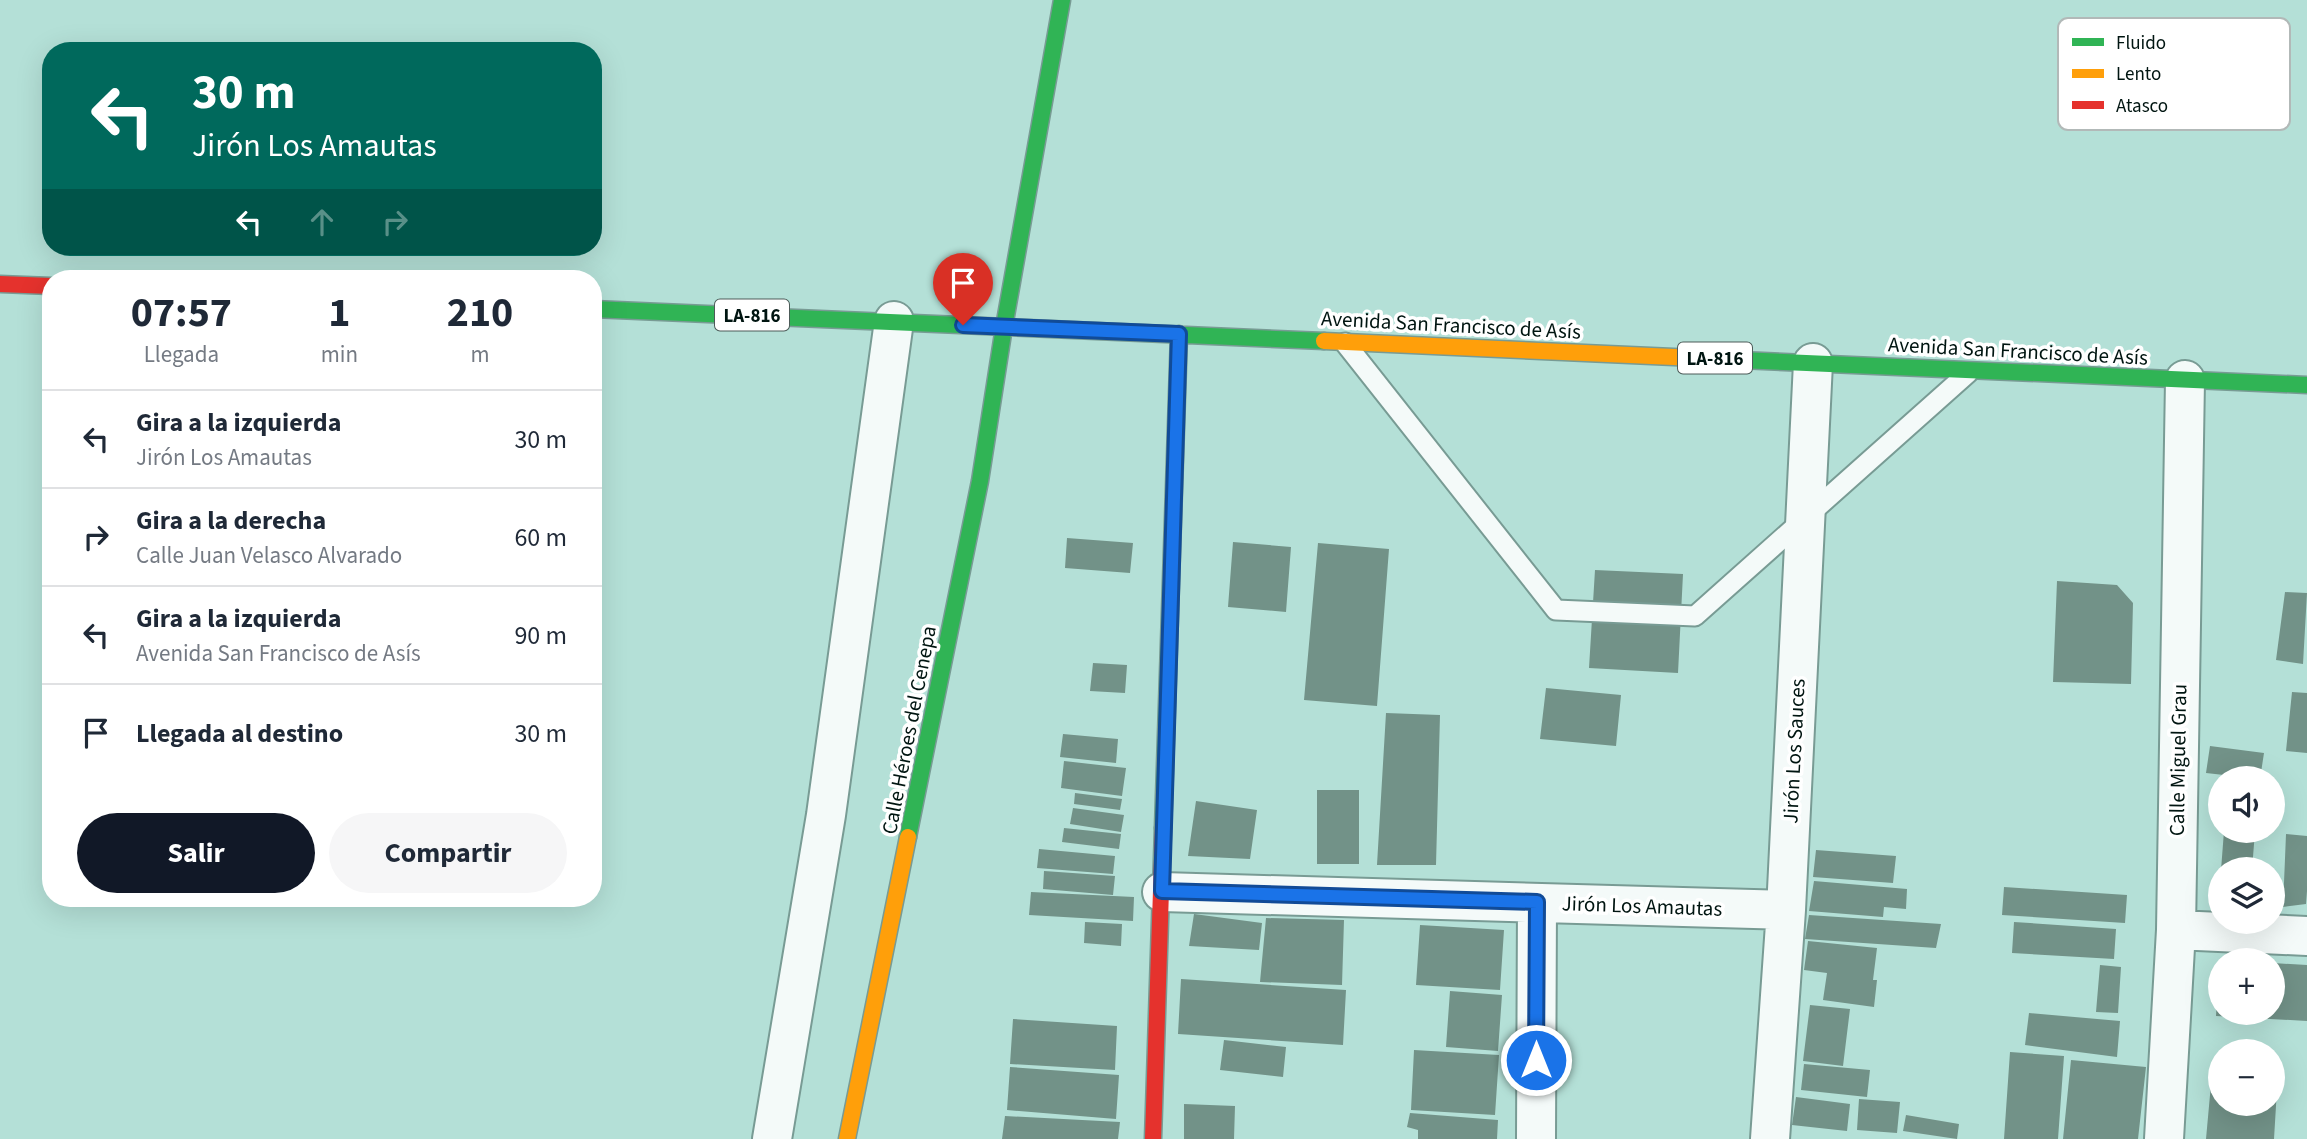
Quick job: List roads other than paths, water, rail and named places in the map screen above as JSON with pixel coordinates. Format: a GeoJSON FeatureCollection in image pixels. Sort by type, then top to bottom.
{"type":"FeatureCollection","features":[{"type":"Feature","properties":{"kind":"main road","name":"Calle Héroes del Cenepa"},"geometry":{"type":"LineString","coordinates":[[847,1139],[980,481],[997,327],[1062,0]]}},
{"type":"Feature","properties":{"kind":"main road"},"geometry":{"type":"LineString","coordinates":[[0,284],[42,286]]}},
{"type":"Feature","properties":{"kind":"main road","name":"Avenida San Francisco de Asís"},"geometry":{"type":"LineString","coordinates":[[602,309],[2307,386]]}},
{"type":"Feature","properties":{"kind":"main road"},"geometry":{"type":"LineString","coordinates":[[1153,1139],[1179,334]]}},
{"type":"Feature","properties":{"kind":"street"},"geometry":{"type":"LineString","coordinates":[[772,1139],[826,816],[903,322]]}},
{"type":"Feature","properties":{"kind":"street","name":"Jirón Los Sauces"},"geometry":{"type":"LineString","coordinates":[[1770,1139],[1786,910],[1813,363]]}},
{"type":"Feature","properties":{"kind":"street","name":"Calle Miguel Grau"},"geometry":{"type":"LineString","coordinates":[[2164,1139],[2176,930],[2185,380]]}},
{"type":"Feature","properties":{"kind":"street","name":"Jirón Los Amautas"},"geometry":{"type":"LineString","coordinates":[[1162,891],[1786,910]]}},
{"type":"Feature","properties":{"kind":"street"},"geometry":{"type":"LineString","coordinates":[[1536,1139],[1537,902]]}},
{"type":"Feature","properties":{"kind":"street"},"geometry":{"type":"LineString","coordinates":[[2176,930],[2307,936]]}},
{"type":"Feature","properties":{"kind":"lane"},"geometry":{"type":"LineString","coordinates":[[1344,342],[1556,610],[1695,616],[1971,370]]}}]}
